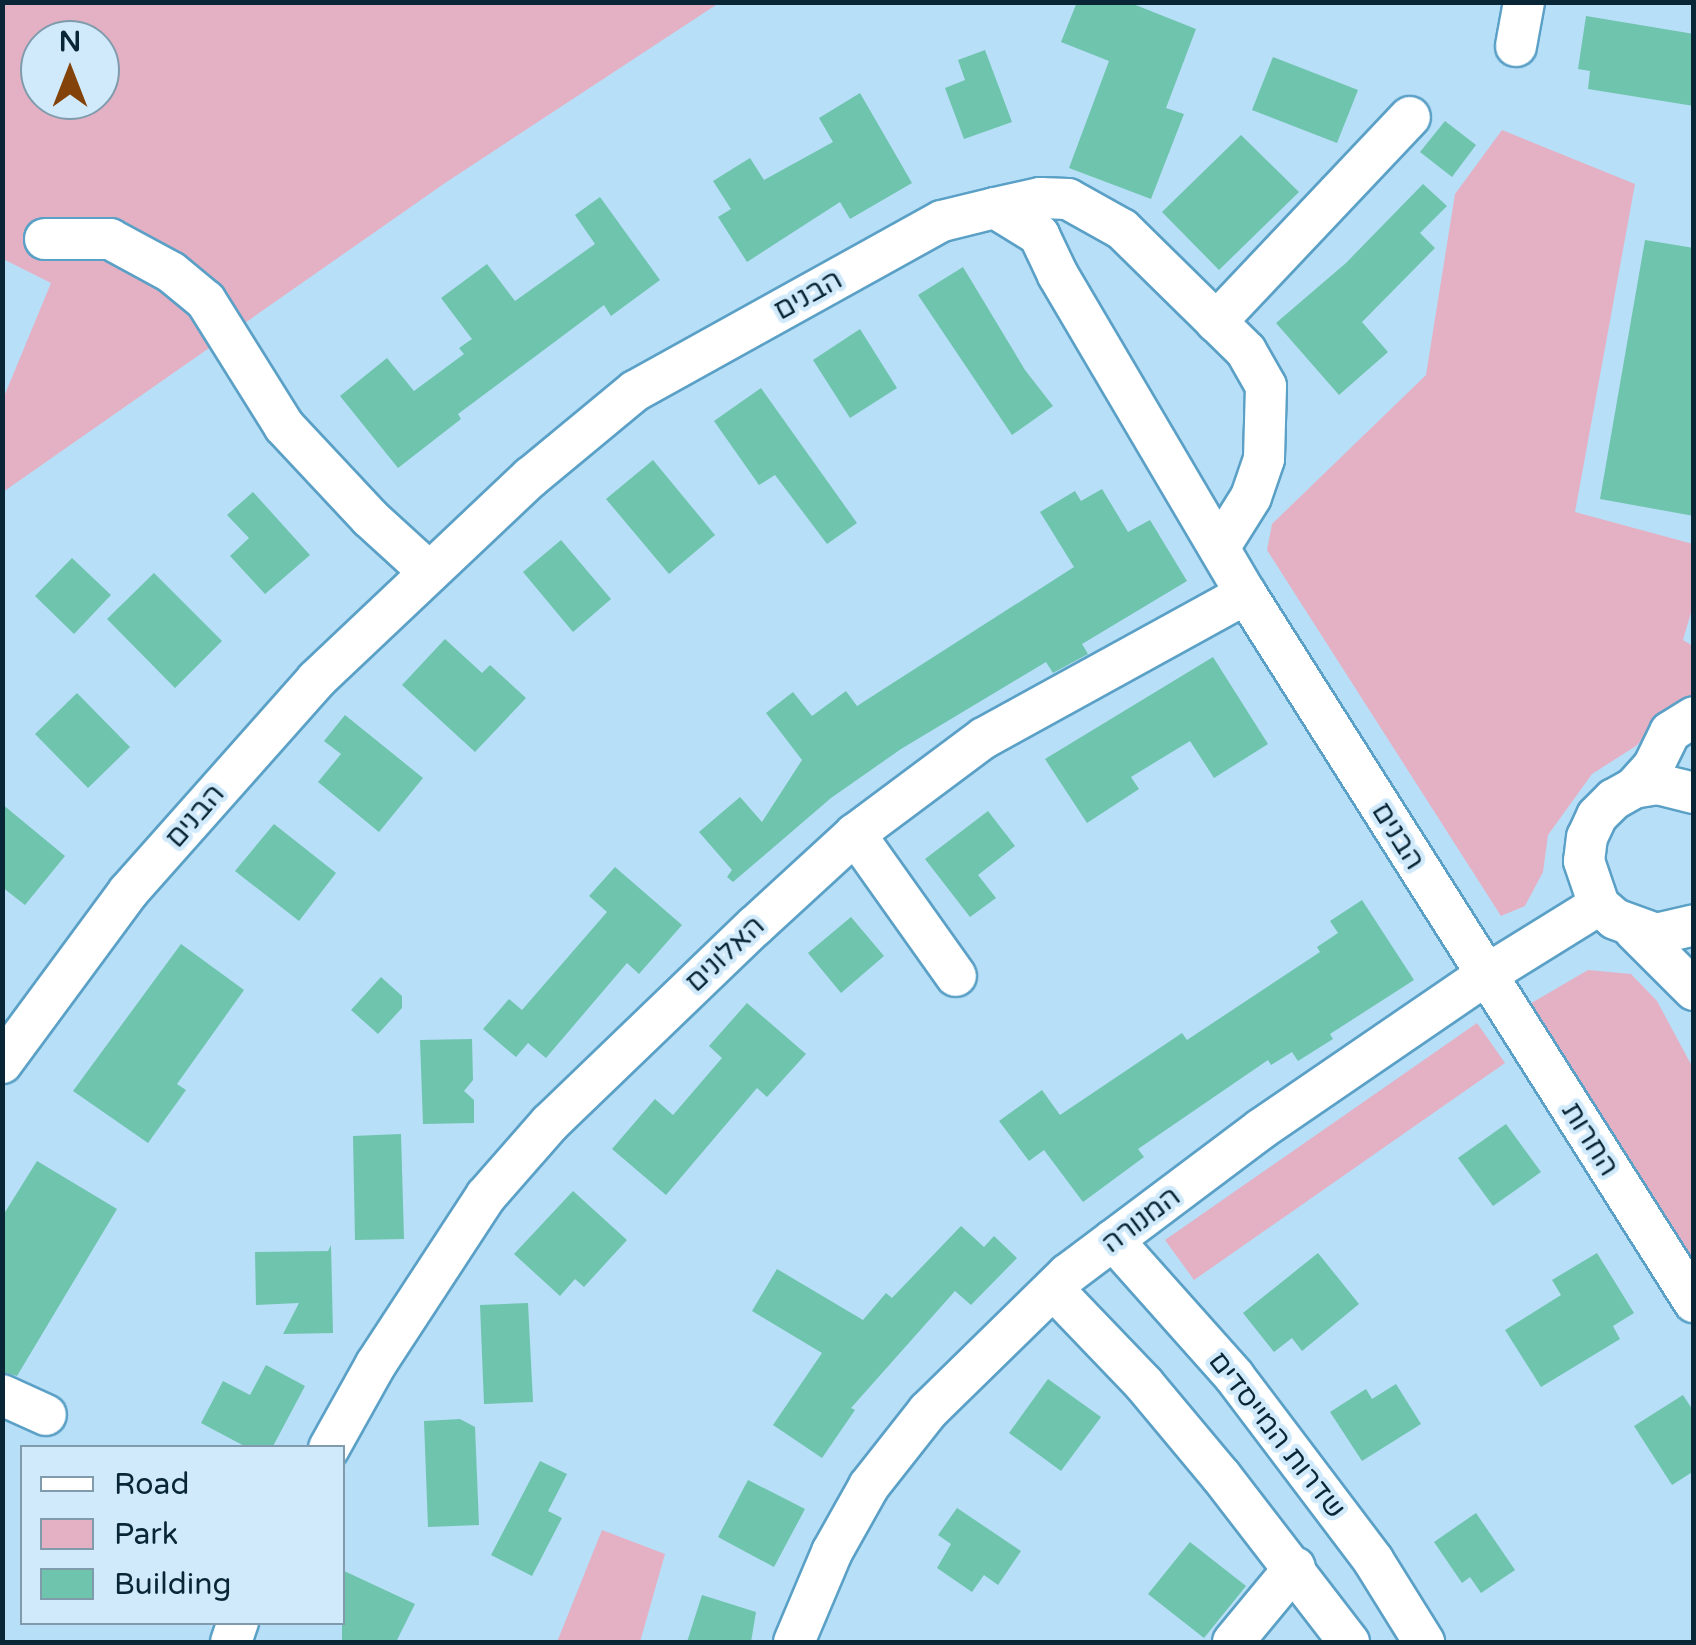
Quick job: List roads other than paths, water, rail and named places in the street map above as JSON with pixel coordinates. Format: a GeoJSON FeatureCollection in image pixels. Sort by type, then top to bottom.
{"type":"FeatureCollection","features":[{"type":"Feature","properties":{"kind":"street"},"geometry":{"type":"LineString","coordinates":[[1516,46],[1524,2]]}},
{"type":"Feature","properties":{"kind":"street"},"geometry":{"type":"LineString","coordinates":[[1216,322],[1410,117]]}},
{"type":"Feature","properties":{"kind":"street"},"geometry":{"type":"LineString","coordinates":[[995,208],[1040,198],[1068,199],[1122,229],[1246,351],[1266,386],[1264,459],[1251,497],[1219,548]]}},
{"type":"Feature","properties":{"kind":"street","name":"הבנים"},"geometry":{"type":"LineString","coordinates":[[2,1063],[128,892],[316,680],[428,570],[635,391],[942,221],[995,208],[1039,235],[1058,275],[1246,594],[1486,975]]}},
{"type":"Feature","properties":{"kind":"street"},"geometry":{"type":"LineString","coordinates":[[45,239],[110,239],[170,272],[206,301],[284,426],[370,518],[428,570]]}},
{"type":"Feature","properties":{"kind":"street","name":"האלונים"},"geometry":{"type":"LineString","coordinates":[[331,1445],[376,1364],[486,1196],[562,1111],[854,834],[984,738],[1246,594]]}},
{"type":"Feature","properties":{"kind":"street"},"geometry":{"type":"LineString","coordinates":[[1694,717],[1670,732],[1653,767],[1634,788],[1614,799],[1597,816],[1587,838],[1584,861],[1599,905],[1634,930],[1694,990]]}},
{"type":"Feature","properties":{"kind":"street"},"geometry":{"type":"LineString","coordinates":[[1634,788],[1658,784],[1693,793]]}},
{"type":"Feature","properties":{"kind":"street"},"geometry":{"type":"LineString","coordinates":[[854,834],[956,976]]}},
{"type":"Feature","properties":{"kind":"street","name":"המנורה"},"geometry":{"type":"LineString","coordinates":[[794,1642],[832,1552],[868,1486],[928,1411],[1053,1289],[1262,1129],[1486,975],[1599,905]]}},
{"type":"Feature","properties":{"kind":"street"},"geometry":{"type":"LineString","coordinates":[[1634,930],[1656,934],[1694,925]]}},
{"type":"Feature","properties":{"kind":"street","name":"החרות"},"geometry":{"type":"LineString","coordinates":[[1486,975],[1694,1302]]}},
{"type":"Feature","properties":{"kind":"street","name":"שדרות המייסדים"},"geometry":{"type":"LineString","coordinates":[[1113,1240],[1234,1376],[1373,1560],[1424,1642]]}},
{"type":"Feature","properties":{"kind":"street"},"geometry":{"type":"LineString","coordinates":[[1053,1289],[1144,1384],[1295,1567],[1349,1642]]}},
{"type":"Feature","properties":{"kind":"street"},"geometry":{"type":"LineString","coordinates":[[2,1395],[46,1415]]}},
{"type":"Feature","properties":{"kind":"street"},"geometry":{"type":"LineString","coordinates":[[1233,1642],[1295,1567]]}}]}
